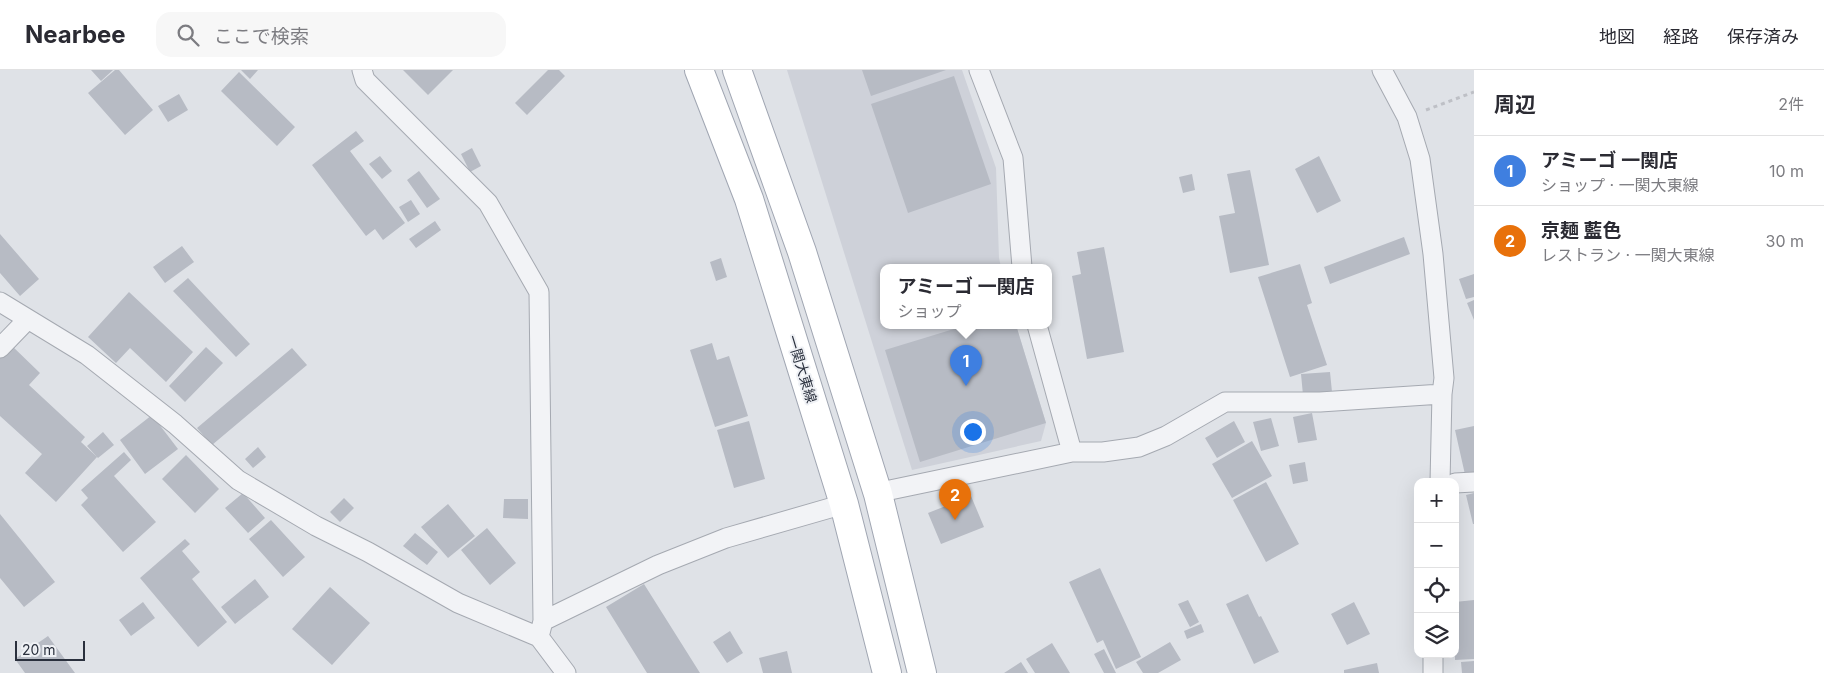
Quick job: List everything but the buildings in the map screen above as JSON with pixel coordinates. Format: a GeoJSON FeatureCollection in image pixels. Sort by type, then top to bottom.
{"type":"FeatureCollection","features":[{"type":"Feature","properties":{"kind":"main road","name":"一関大東線"},"geometry":{"type":"LineString","coordinates":[[699,70],[748,199],[844,504],[887,673]]}},
{"type":"Feature","properties":{"kind":"main road"},"geometry":{"type":"LineString","coordinates":[[737,70],[802,252],[878,494],[922,673]]}},
{"type":"Feature","properties":{"kind":"street"},"geometry":{"type":"LineString","coordinates":[[362,70],[365,80],[488,203],[540,292],[541,629],[566,673]]}},
{"type":"Feature","properties":{"kind":"street"},"geometry":{"type":"LineString","coordinates":[[980,70],[1012,158],[1022,264]]}},
{"type":"Feature","properties":{"kind":"street"},"geometry":{"type":"LineString","coordinates":[[1382,70],[1407,116],[1420,159],[1433,254],[1444,378],[1440,478]]}},
{"type":"Feature","properties":{"kind":"street"},"geometry":{"type":"LineString","coordinates":[[0,302],[87,355],[175,424],[238,480],[316,526],[368,552],[458,603],[541,629],[658,566],[726,538],[844,504]]}},
{"type":"Feature","properties":{"kind":"street"},"geometry":{"type":"LineString","coordinates":[[0,348],[28,319]]}},
{"type":"Feature","properties":{"kind":"street"},"geometry":{"type":"LineString","coordinates":[[1038,329],[1072,452]]}},
{"type":"Feature","properties":{"kind":"street"},"geometry":{"type":"LineString","coordinates":[[878,494],[1072,452],[1102,452],[1139,447],[1166,436],[1225,402],[1320,402],[1442,394]]}},
{"type":"Feature","properties":{"kind":"street"},"geometry":{"type":"LineString","coordinates":[[1459,483],[1474,482]]}},
{"type":"Feature","properties":{"kind":"street"},"geometry":{"type":"LineString","coordinates":[[1433,658],[1433,673]]}},
{"type":"Feature","properties":{"kind":"path"},"geometry":{"type":"LineString","coordinates":[[1407,116],[1474,92]]}},
{"type":"Feature","properties":{"kind":"shaded area"},"geometry":{"type":"Polygon","coordinates":[[[787,70],[962,70],[996,168],[1000,264],[880,264],[880,329],[1017,329],[1046,423],[1041,441],[912,470],[787,70]]]}},
{"type":"Feature","properties":{"kind":"place","name":"アミーゴ 一関店"},"geometry":{"type":"Point","coordinates":[966,386]}},
{"type":"Feature","properties":{"kind":"place","name":"京麺 藍色"},"geometry":{"type":"Point","coordinates":[955,520]}}]}
